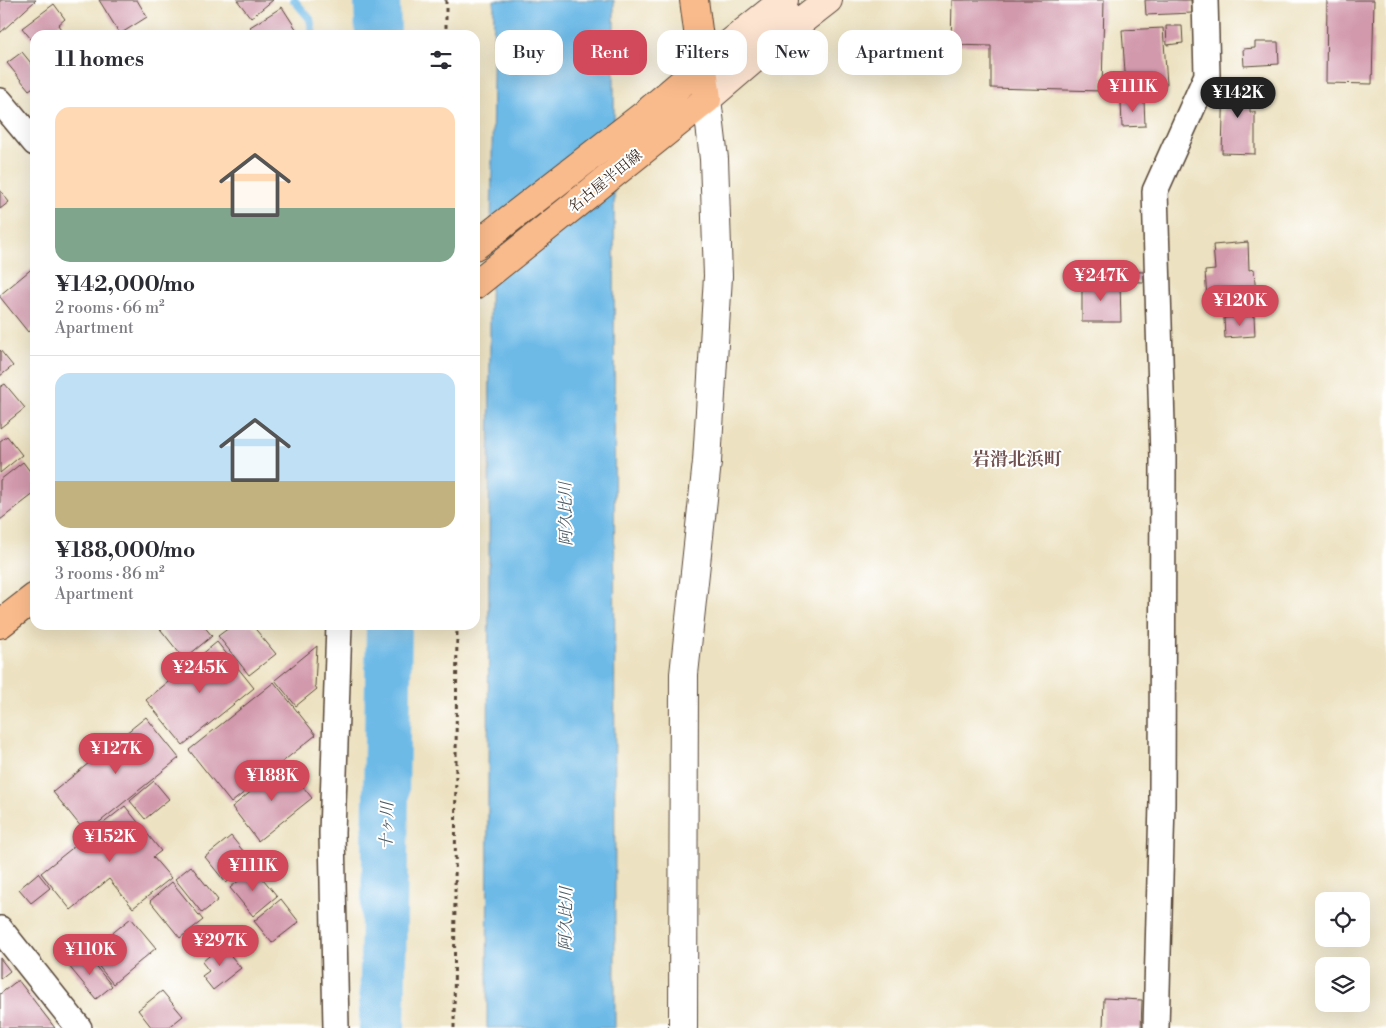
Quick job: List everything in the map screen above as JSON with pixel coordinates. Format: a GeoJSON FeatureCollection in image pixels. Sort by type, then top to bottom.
{"type":"FeatureCollection","features":[{"type":"Feature","properties":{"kind":"main road"},"geometry":{"type":"LineString","coordinates":[[694,0],[698,30]]}},
{"type":"Feature","properties":{"kind":"main road"},"geometry":{"type":"LineString","coordinates":[[747,30],[784,0]]}},
{"type":"Feature","properties":{"kind":"main road"},"geometry":{"type":"LineString","coordinates":[[707,98],[828,0]]}},
{"type":"Feature","properties":{"kind":"main road","name":"名古屋半田線"},"geometry":{"type":"LineString","coordinates":[[480,242],[645,114],[691,75]]}},
{"type":"Feature","properties":{"kind":"main road"},"geometry":{"type":"LineString","coordinates":[[704,75],[707,98]]}},
{"type":"Feature","properties":{"kind":"main road","name":"名古屋半田線"},"geometry":{"type":"LineString","coordinates":[[480,281],[707,98]]}},
{"type":"Feature","properties":{"kind":"main road"},"geometry":{"type":"LineString","coordinates":[[0,624],[30,601]]}},
{"type":"Feature","properties":{"kind":"street"},"geometry":{"type":"LineString","coordinates":[[1156,1028],[1162,793],[1163,457],[1155,191],[1207,75],[1205,0]]}},
{"type":"Feature","properties":{"kind":"street"},"geometry":{"type":"LineString","coordinates":[[683,1028],[684,674],[707,462],[718,276],[714,159],[707,98]]}},
{"type":"Feature","properties":{"kind":"street"},"geometry":{"type":"LineString","coordinates":[[0,101],[30,137]]}},
{"type":"Feature","properties":{"kind":"street"},"geometry":{"type":"LineString","coordinates":[[336,1028],[332,833],[339,630]]}},
{"type":"Feature","properties":{"kind":"street"},"geometry":{"type":"LineString","coordinates":[[0,930],[79,1028]]}},
{"type":"Feature","properties":{"kind":"path"},"geometry":{"type":"LineString","coordinates":[[446,0],[446,30]]}},
{"type":"Feature","properties":{"kind":"path"},"geometry":{"type":"LineString","coordinates":[[454,1028],[457,630]]}},
{"type":"Feature","properties":{"kind":"water","name":"阿久比川"},"geometry":{"type":"Polygon","coordinates":[[[494,0],[614,0],[614,30],[573,30],[573,75],[614,75],[615,1028],[487,1028],[490,310],[494,0]]]}},
{"type":"Feature","properties":{"kind":"building"},"geometry":{"type":"Polygon","coordinates":[[[0,0],[36,0],[0,33],[0,0]]]}},
{"type":"Feature","properties":{"kind":"building"},"geometry":{"type":"Polygon","coordinates":[[[99,0],[137,0],[147,17],[126,30],[118,30],[99,0]]]}},
{"type":"Feature","properties":{"kind":"building"},"geometry":{"type":"Polygon","coordinates":[[[237,0],[273,0],[251,18],[237,0]]]}},
{"type":"Feature","properties":{"kind":"building"},"geometry":{"type":"Polygon","coordinates":[[[952,0],[1104,0],[1102,91],[991,88],[991,46],[962,45],[962,30],[951,30],[952,0]]]}},
{"type":"Feature","properties":{"kind":"building"},"geometry":{"type":"Polygon","coordinates":[[[1145,0],[1191,0],[1192,13],[1146,15],[1145,0]]]}},
{"type":"Feature","properties":{"kind":"building"},"geometry":{"type":"Polygon","coordinates":[[[1327,0],[1374,0],[1372,84],[1326,83],[1327,0]]]}},
{"type":"Feature","properties":{"kind":"building"},"geometry":{"type":"Polygon","coordinates":[[[54,4],[65,19],[58,25],[62,30],[30,30],[30,38],[22,28],[54,4]]]}},
{"type":"Feature","properties":{"kind":"building"},"geometry":{"type":"Polygon","coordinates":[[[282,7],[297,30],[252,30],[250,27],[282,7]]]}},
{"type":"Feature","properties":{"kind":"building"},"geometry":{"type":"Polygon","coordinates":[[[1166,26],[1182,26],[1183,43],[1167,45],[1166,26]]]}},
{"type":"Feature","properties":{"kind":"building"},"geometry":{"type":"Polygon","coordinates":[[[1163,28],[1167,84],[1126,86],[1122,30],[1163,28]]]}},
{"type":"Feature","properties":{"kind":"building"},"geometry":{"type":"Polygon","coordinates":[[[1255,42],[1278,42],[1279,64],[1244,66],[1243,49],[1255,48],[1255,42]]]}},
{"type":"Feature","properties":{"kind":"building"},"geometry":{"type":"Polygon","coordinates":[[[22,52],[30,62],[30,89],[29,90],[7,63],[22,52]]]}},
{"type":"Feature","properties":{"kind":"building"},"geometry":{"type":"Polygon","coordinates":[[[1224,81],[1250,81],[1250,112],[1255,112],[1255,154],[1222,153],[1224,81]]]}},
{"type":"Feature","properties":{"kind":"building"},"geometry":{"type":"Polygon","coordinates":[[[1144,100],[1145,126],[1122,127],[1121,101],[1144,100]]]}},
{"type":"Feature","properties":{"kind":"building"},"geometry":{"type":"Polygon","coordinates":[[[0,190],[9,202],[0,209],[0,190]]]}},
{"type":"Feature","properties":{"kind":"building"},"geometry":{"type":"Polygon","coordinates":[[[1248,242],[1249,270],[1254,269],[1257,309],[1238,310],[1236,296],[1207,298],[1205,271],[1215,270],[1213,245],[1248,242]]]}},
{"type":"Feature","properties":{"kind":"building"},"geometry":{"type":"Polygon","coordinates":[[[30,270],[30,330],[28,332],[0,297],[30,270]]]}},
{"type":"Feature","properties":{"kind":"building"},"geometry":{"type":"Polygon","coordinates":[[[1114,271],[1144,272],[1144,282],[1114,281],[1114,271]]]}},
{"type":"Feature","properties":{"kind":"building"},"geometry":{"type":"Polygon","coordinates":[[[1082,282],[1120,282],[1121,322],[1082,322],[1082,282]]]}},
{"type":"Feature","properties":{"kind":"building"},"geometry":{"type":"Polygon","coordinates":[[[1254,316],[1255,336],[1225,338],[1224,318],[1254,316]]]}},
{"type":"Feature","properties":{"kind":"building"},"geometry":{"type":"Polygon","coordinates":[[[0,350],[13,366],[0,376],[0,350]]]}},
{"type":"Feature","properties":{"kind":"building"},"geometry":{"type":"Polygon","coordinates":[[[5,384],[25,408],[0,428],[0,387],[5,384]]]}},
{"type":"Feature","properties":{"kind":"building"},"geometry":{"type":"Polygon","coordinates":[[[7,436],[22,455],[0,473],[0,441],[7,436]]]}},
{"type":"Feature","properties":{"kind":"building"},"geometry":{"type":"Polygon","coordinates":[[[23,462],[30,471],[30,497],[0,520],[0,480],[23,462]]]}},
{"type":"Feature","properties":{"kind":"building"},"geometry":{"type":"Polygon","coordinates":[[[161,630],[207,630],[212,636],[184,659],[161,630]]]}},
{"type":"Feature","properties":{"kind":"building"},"geometry":{"type":"Polygon","coordinates":[[[226,630],[256,630],[276,654],[249,675],[218,636],[226,630]]]}},
{"type":"Feature","properties":{"kind":"building"},"geometry":{"type":"Polygon","coordinates":[[[217,642],[254,688],[183,745],[146,700],[217,642]]]}},
{"type":"Feature","properties":{"kind":"building"},"geometry":{"type":"Polygon","coordinates":[[[317,646],[315,686],[317,689],[296,706],[275,680],[317,646]]]}},
{"type":"Feature","properties":{"kind":"building"},"geometry":{"type":"Polygon","coordinates":[[[274,682],[316,735],[231,803],[189,750],[274,682]]]}},
{"type":"Feature","properties":{"kind":"building"},"geometry":{"type":"Polygon","coordinates":[[[146,717],[179,758],[86,833],[53,792],[146,717]]]}},
{"type":"Feature","properties":{"kind":"building"},"geometry":{"type":"Polygon","coordinates":[[[285,764],[312,798],[258,841],[232,807],[285,764]]]}},
{"type":"Feature","properties":{"kind":"building"},"geometry":{"type":"Polygon","coordinates":[[[154,781],[169,799],[145,819],[130,801],[154,781]]]}},
{"type":"Feature","properties":{"kind":"building"},"geometry":{"type":"Polygon","coordinates":[[[125,806],[161,851],[153,857],[171,878],[133,908],[109,879],[71,910],[41,873],[125,806]]]}},
{"type":"Feature","properties":{"kind":"building"},"geometry":{"type":"Polygon","coordinates":[[[231,836],[252,862],[226,883],[205,857],[231,836]]]}},
{"type":"Feature","properties":{"kind":"building"},"geometry":{"type":"Polygon","coordinates":[[[191,866],[218,900],[202,913],[175,879],[191,866]]]}},
{"type":"Feature","properties":{"kind":"building"},"geometry":{"type":"Polygon","coordinates":[[[254,868],[277,896],[253,916],[230,888],[254,868]]]}},
{"type":"Feature","properties":{"kind":"building"},"geometry":{"type":"Polygon","coordinates":[[[38,873],[50,888],[31,903],[19,889],[38,873]]]}},
{"type":"Feature","properties":{"kind":"building"},"geometry":{"type":"Polygon","coordinates":[[[172,882],[203,920],[180,938],[150,901],[172,882]]]}},
{"type":"Feature","properties":{"kind":"building"},"geometry":{"type":"Polygon","coordinates":[[[281,899],[299,922],[272,943],[254,921],[281,899]]]}},
{"type":"Feature","properties":{"kind":"building"},"geometry":{"type":"Polygon","coordinates":[[[131,918],[156,948],[113,984],[88,953],[131,918]]]}},
{"type":"Feature","properties":{"kind":"building"},"geometry":{"type":"Polygon","coordinates":[[[222,945],[241,968],[213,990],[202,976],[209,971],[202,962],[222,945]]]}},
{"type":"Feature","properties":{"kind":"building"},"geometry":{"type":"Polygon","coordinates":[[[84,952],[112,986],[96,999],[68,965],[84,952]]]}},
{"type":"Feature","properties":{"kind":"building"},"geometry":{"type":"Polygon","coordinates":[[[0,958],[10,971],[0,979],[0,958]]]}},
{"type":"Feature","properties":{"kind":"building"},"geometry":{"type":"Polygon","coordinates":[[[18,980],[55,1028],[0,1028],[0,994],[18,980]]]}},
{"type":"Feature","properties":{"kind":"building"},"geometry":{"type":"Polygon","coordinates":[[[162,991],[183,1016],[168,1028],[152,1028],[138,1010],[162,991]]]}},
{"type":"Feature","properties":{"kind":"building"},"geometry":{"type":"Polygon","coordinates":[[[1104,998],[1142,1000],[1141,1028],[1103,1028],[1104,998]]]}},
{"type":"Feature","properties":{"kind":"waterway"},"geometry":{"type":"LineString","coordinates":[[294,0],[310,19],[312,30]]}},
{"type":"Feature","properties":{"kind":"waterway","name":"十ヶ川"},"geometry":{"type":"LineString","coordinates":[[377,0],[378,30]]}},
{"type":"Feature","properties":{"kind":"waterway","name":"十ヶ川"},"geometry":{"type":"LineString","coordinates":[[382,1028],[389,630]]}},
{"type":"Feature","properties":{"kind":"district","name":"岩滑北浜町"},"geometry":{"type":"Point","coordinates":[1017,459]}}]}
